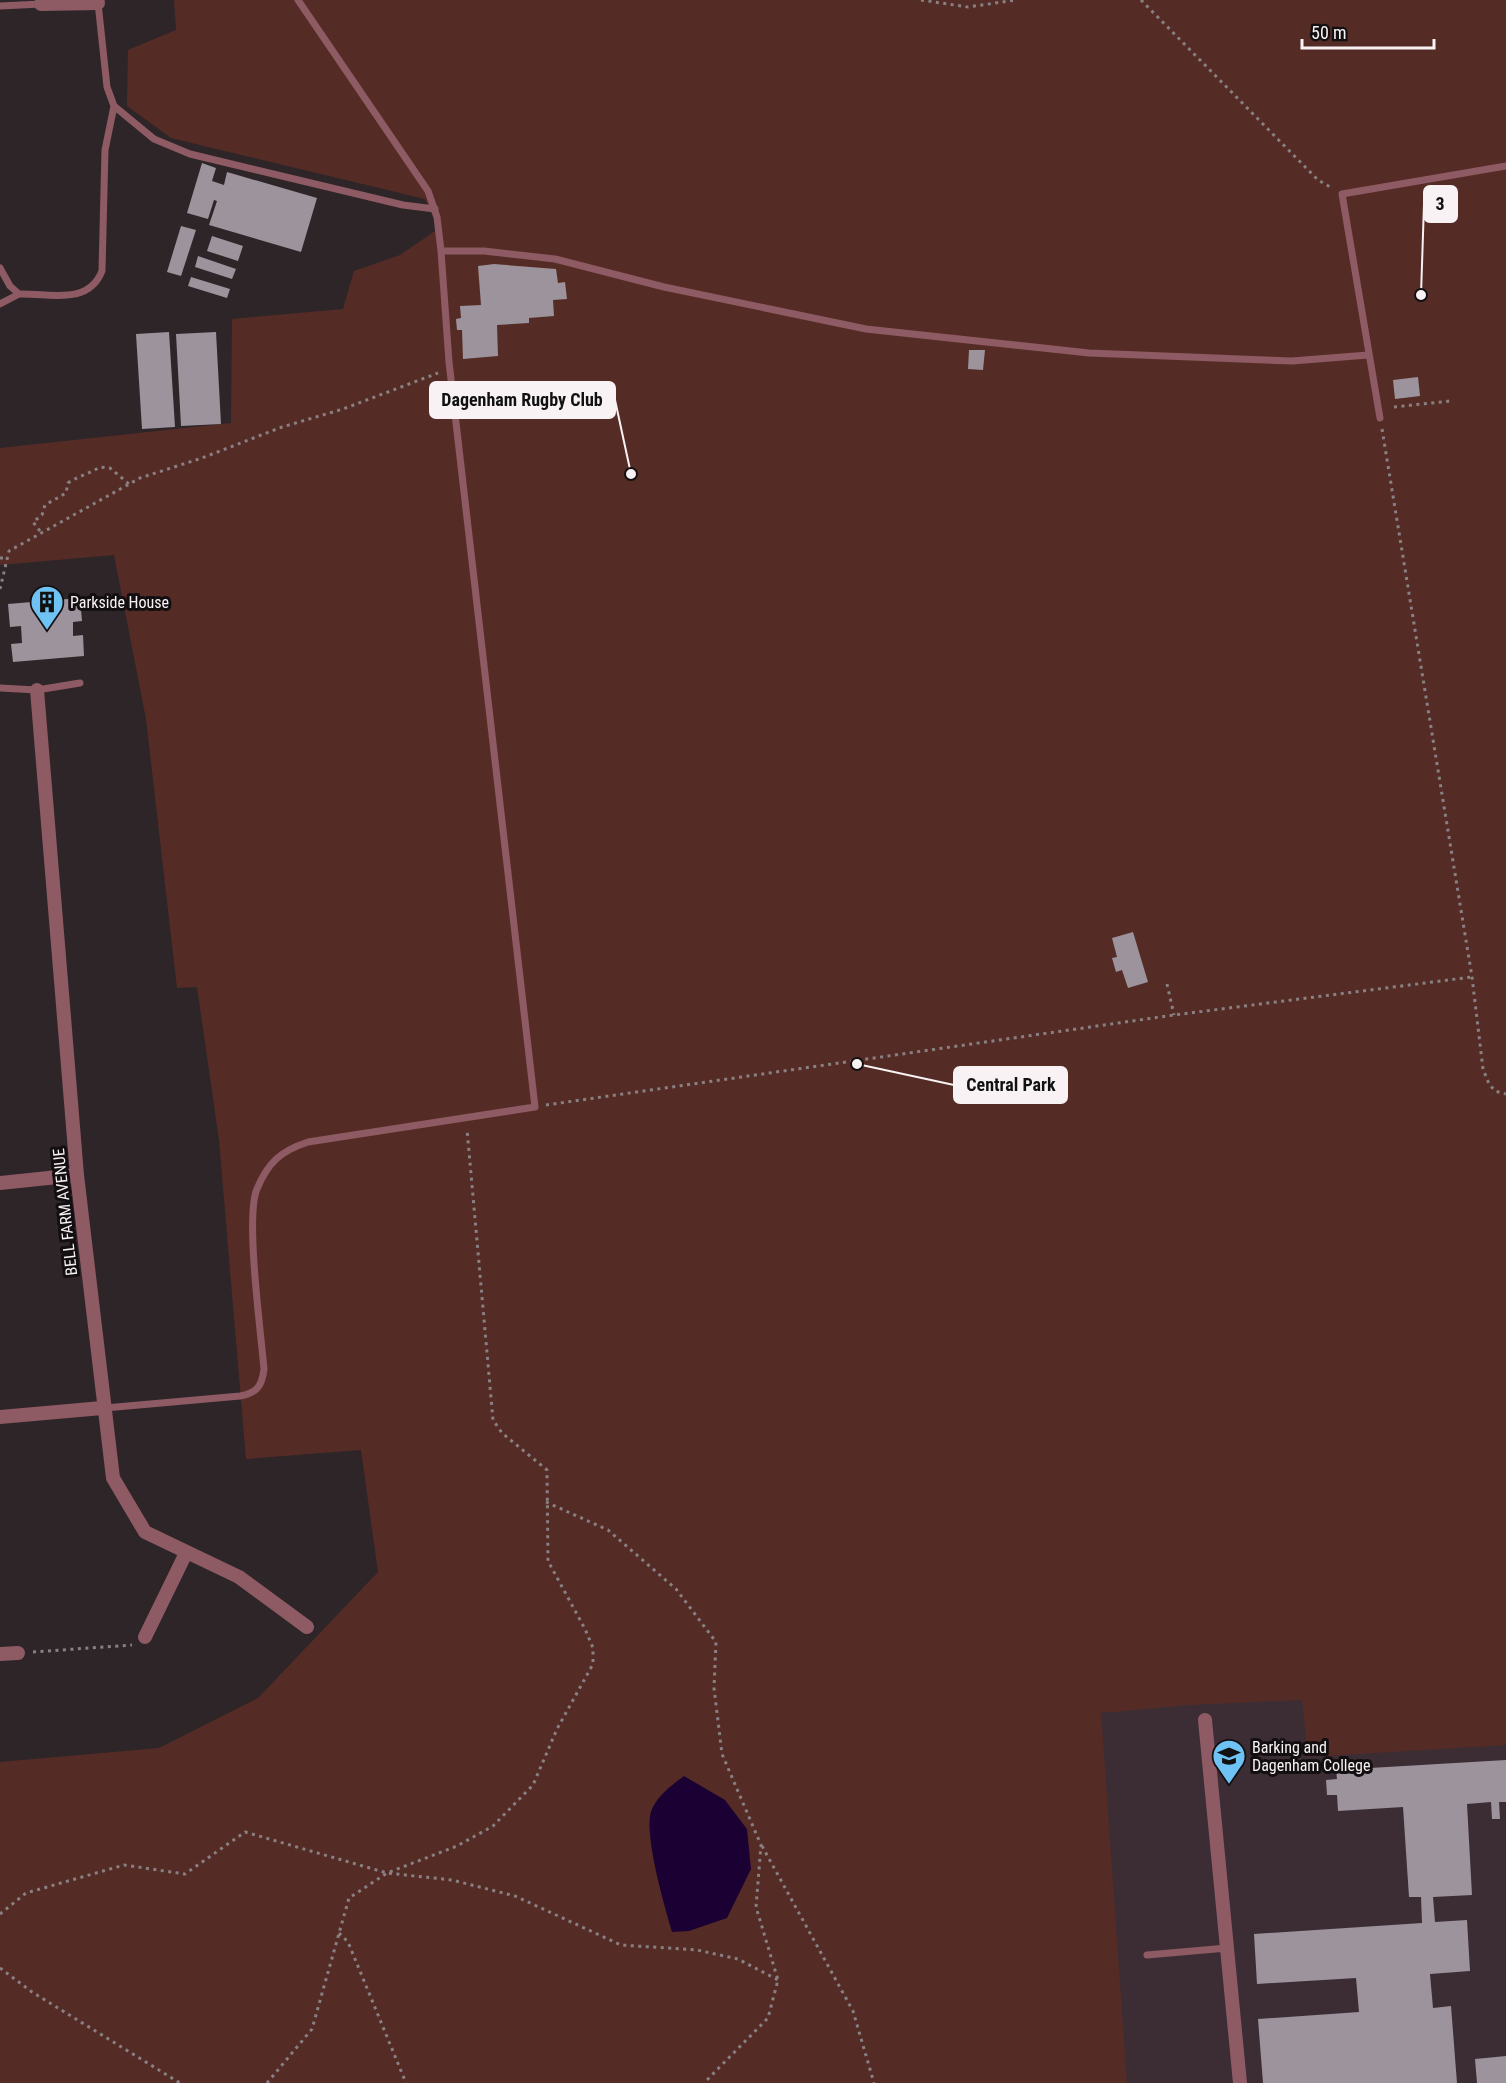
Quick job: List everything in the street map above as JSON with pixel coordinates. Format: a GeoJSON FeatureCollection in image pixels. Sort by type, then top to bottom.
{"type":"FeatureCollection","features":[{"type":"Feature","properties":{"kind":"street"},"geometry":{"type":"LineString","coordinates":[[41,4],[98,2]]}},
{"type":"Feature","properties":{"kind":"street","name":"BELL FARM AVENUE"},"geometry":{"type":"LineString","coordinates":[[37,690],[77,1175],[102,1408],[112,1478],[145,1532],[239,1577],[308,1627]]}},
{"type":"Feature","properties":{"kind":"street"},"geometry":{"type":"LineString","coordinates":[[0,1183],[77,1175]]}},
{"type":"Feature","properties":{"kind":"street"},"geometry":{"type":"LineString","coordinates":[[0,1417],[102,1408]]}},
{"type":"Feature","properties":{"kind":"street"},"geometry":{"type":"LineString","coordinates":[[145,1636],[186,1553]]}},
{"type":"Feature","properties":{"kind":"street"},"geometry":{"type":"LineString","coordinates":[[0,1654],[18,1653]]}},
{"type":"Feature","properties":{"kind":"street"},"geometry":{"type":"LineString","coordinates":[[1205,1720],[1240,2083]]}},
{"type":"Feature","properties":{"kind":"lane"},"geometry":{"type":"LineString","coordinates":[[102,1408],[240,1396],[253,1394],[260,1387],[264,1369],[253,1218],[256,1191],[268,1168],[285,1149],[308,1142],[535,1107],[449,367],[441,251],[435,209],[428,191],[298,0]]}},
{"type":"Feature","properties":{"kind":"lane"},"geometry":{"type":"LineString","coordinates":[[98,2],[107,87],[114,106],[154,139],[190,154],[403,205],[435,209]]}},
{"type":"Feature","properties":{"kind":"lane"},"geometry":{"type":"LineString","coordinates":[[0,6],[41,4]]}},
{"type":"Feature","properties":{"kind":"lane"},"geometry":{"type":"LineString","coordinates":[[0,304],[19,294],[66,295],[88,291],[97,284],[102,272],[105,150],[114,106]]}},
{"type":"Feature","properties":{"kind":"lane"},"geometry":{"type":"LineString","coordinates":[[1380,418],[1342,194],[1506,166]]}},
{"type":"Feature","properties":{"kind":"lane"},"geometry":{"type":"LineString","coordinates":[[441,251],[484,251],[555,260],[664,287],[866,329],[1089,353],[1292,361],[1368,355]]}},
{"type":"Feature","properties":{"kind":"lane"},"geometry":{"type":"LineString","coordinates":[[0,268],[10,286],[19,294]]}},
{"type":"Feature","properties":{"kind":"lane"},"geometry":{"type":"LineString","coordinates":[[0,688],[37,690],[80,683]]}},
{"type":"Feature","properties":{"kind":"lane"},"geometry":{"type":"LineString","coordinates":[[1147,1954],[1227,1948]]}},
{"type":"Feature","properties":{"kind":"path"},"geometry":{"type":"LineString","coordinates":[[921,0],[968,7],[1016,0]]}},
{"type":"Feature","properties":{"kind":"path"},"geometry":{"type":"LineString","coordinates":[[1142,0],[1318,180],[1342,194]]}},
{"type":"Feature","properties":{"kind":"path"},"geometry":{"type":"LineString","coordinates":[[0,589],[9,551],[129,484],[282,427],[402,388],[449,367]]}},
{"type":"Feature","properties":{"kind":"path"},"geometry":{"type":"LineString","coordinates":[[1394,407],[1450,401]]}},
{"type":"Feature","properties":{"kind":"path"},"geometry":{"type":"LineString","coordinates":[[1380,418],[1472,977],[1483,1069],[1489,1084],[1495,1091],[1506,1094]]}},
{"type":"Feature","properties":{"kind":"path"},"geometry":{"type":"LineString","coordinates":[[40,532],[33,522],[42,515],[45,505],[66,493],[68,483],[78,476],[87,475],[100,467],[110,468],[129,484]]}},
{"type":"Feature","properties":{"kind":"path"},"geometry":{"type":"LineString","coordinates":[[0,558],[8,558]]}},
{"type":"Feature","properties":{"kind":"path"},"geometry":{"type":"LineString","coordinates":[[535,1107],[1174,1015],[1472,977]]}},
{"type":"Feature","properties":{"kind":"path"},"geometry":{"type":"LineString","coordinates":[[1167,984],[1174,1015]]}},
{"type":"Feature","properties":{"kind":"path"},"geometry":{"type":"LineString","coordinates":[[267,2083],[312,2029],[349,1898],[387,1873],[457,1846],[493,1826],[533,1785],[557,1729],[593,1665],[593,1648],[585,1629],[548,1561],[547,1470],[502,1433],[493,1420],[466,1118]]}},
{"type":"Feature","properties":{"kind":"path"},"geometry":{"type":"LineString","coordinates":[[546,1502],[608,1530],[676,1589],[716,1642],[714,1688],[722,1754],[761,1845],[853,2011],[874,2083]]}},
{"type":"Feature","properties":{"kind":"path"},"geometry":{"type":"LineString","coordinates":[[18,1653],[136,1645],[145,1636]]}},
{"type":"Feature","properties":{"kind":"path"},"geometry":{"type":"LineString","coordinates":[[0,1914],[26,1893],[124,1865],[185,1874],[245,1832],[387,1873],[452,1880],[515,1896],[621,1945],[707,1952],[738,1959],[778,1980]]}},
{"type":"Feature","properties":{"kind":"path"},"geometry":{"type":"LineString","coordinates":[[704,2083],[768,2018],[778,1980],[756,1907],[761,1845]]}},
{"type":"Feature","properties":{"kind":"path"},"geometry":{"type":"LineString","coordinates":[[339,1933],[348,1942],[406,2083]]}},
{"type":"Feature","properties":{"kind":"path"},"geometry":{"type":"LineString","coordinates":[[0,1968],[32,1992],[180,2083]]}},
{"type":"Feature","properties":{"kind":"shaded area"},"geometry":{"type":"Polygon","coordinates":[[[174,0],[1506,0],[1506,1745],[1308,1757],[1302,1700],[1189,1705],[1101,1713],[1127,2083],[0,2083],[0,1762],[159,1748],[258,1698],[378,1572],[361,1450],[246,1459],[219,1140],[197,987],[177,988],[146,719],[114,555],[0,565],[0,448],[231,423],[232,319],[343,309],[354,271],[400,255],[438,229],[425,199],[171,138],[127,106],[128,50],[176,30],[174,0]]]}},
{"type":"Feature","properties":{"kind":"shaded area","name":"Barking and Dagenham College"},"geometry":{"type":"Polygon","coordinates":[[[1506,1405],[1506,2083],[979,2083],[956,1483],[1506,1405]]]}},
{"type":"Feature","properties":{"kind":"shaded area"},"geometry":{"type":"Polygon","coordinates":[[[684,1776],[725,1800],[747,1829],[751,1869],[727,1918],[689,1931],[672,1932],[652,1851],[650,1819],[652,1809],[658,1799],[684,1776]]]}},
{"type":"Feature","properties":{"kind":"building"},"geometry":{"type":"Polygon","coordinates":[[[202,163],[216,168],[212,181],[224,185],[227,172],[317,198],[301,252],[209,225],[217,201],[214,200],[208,219],[187,213],[202,163]]]}},
{"type":"Feature","properties":{"kind":"building"},"geometry":{"type":"Polygon","coordinates":[[[181,226],[196,230],[181,276],[167,272],[181,226]]]}},
{"type":"Feature","properties":{"kind":"building"},"geometry":{"type":"Polygon","coordinates":[[[212,236],[243,246],[238,261],[207,251],[212,236]]]}},
{"type":"Feature","properties":{"kind":"building"},"geometry":{"type":"Polygon","coordinates":[[[198,256],[236,269],[232,279],[195,267],[198,256]]]}},
{"type":"Feature","properties":{"kind":"building"},"geometry":{"type":"Polygon","coordinates":[[[494,264],[556,269],[558,283],[565,282],[567,299],[553,300],[554,316],[529,318],[529,323],[497,325],[498,356],[463,359],[462,330],[457,330],[456,319],[461,318],[460,306],[481,305],[478,266],[494,264]]]}},
{"type":"Feature","properties":{"kind":"building"},"geometry":{"type":"Polygon","coordinates":[[[191,277],[230,289],[227,298],[188,286],[191,277]]]}},
{"type":"Feature","properties":{"kind":"building"},"geometry":{"type":"Polygon","coordinates":[[[169,332],[175,427],[142,429],[136,334],[169,332]]]}},
{"type":"Feature","properties":{"kind":"building"},"geometry":{"type":"Polygon","coordinates":[[[216,332],[221,424],[181,426],[176,334],[216,332]]]}},
{"type":"Feature","properties":{"kind":"building"},"geometry":{"type":"Polygon","coordinates":[[[969,350],[985,350],[983,370],[968,369],[969,350]]]}},
{"type":"Feature","properties":{"kind":"building"},"geometry":{"type":"Polygon","coordinates":[[[1418,377],[1420,396],[1395,399],[1393,380],[1418,377]]]}},
{"type":"Feature","properties":{"kind":"building","name":"Parkside House"},"geometry":{"type":"Polygon","coordinates":[[[80,598],[82,621],[73,622],[73,636],[83,635],[84,656],[13,662],[11,644],[22,643],[21,626],[10,627],[8,604],[80,598]]]}},
{"type":"Feature","properties":{"kind":"building"},"geometry":{"type":"Polygon","coordinates":[[[1133,932],[1148,982],[1128,988],[1122,970],[1116,972],[1112,958],[1117,957],[1112,938],[1133,932]]]}},
{"type":"Feature","properties":{"kind":"building"},"geometry":{"type":"Polygon","coordinates":[[[1506,1760],[1506,1802],[1499,1802],[1500,1819],[1492,1819],[1491,1802],[1467,1804],[1472,1895],[1433,1897],[1435,1922],[1467,1920],[1470,1971],[1430,1974],[1433,2008],[1451,2006],[1457,2083],[1263,2083],[1258,2019],[1359,2012],[1356,1978],[1257,1984],[1254,1934],[1422,1923],[1421,1897],[1409,1897],[1403,1807],[1338,1811],[1337,1795],[1327,1795],[1326,1780],[1337,1779],[1336,1770],[1506,1760]]]}},
{"type":"Feature","properties":{"kind":"building"},"geometry":{"type":"Polygon","coordinates":[[[1506,2056],[1506,2083],[1477,2083],[1475,2059],[1506,2056]]]}},
{"type":"Feature","properties":{"kind":"place","name":"3"},"geometry":{"type":"Point","coordinates":[1421,295]}},
{"type":"Feature","properties":{"kind":"place","name":"Dagenham Rugby Club"},"geometry":{"type":"Point","coordinates":[631,474]}},
{"type":"Feature","properties":{"kind":"place","name":"Parkside House"},"geometry":{"type":"Point","coordinates":[47,631]}},
{"type":"Feature","properties":{"kind":"place","name":"Central Park"},"geometry":{"type":"Point","coordinates":[857,1064]}},
{"type":"Feature","properties":{"kind":"place","name":"Barking and Dagenham College"},"geometry":{"type":"Point","coordinates":[1229,1785]}}]}
